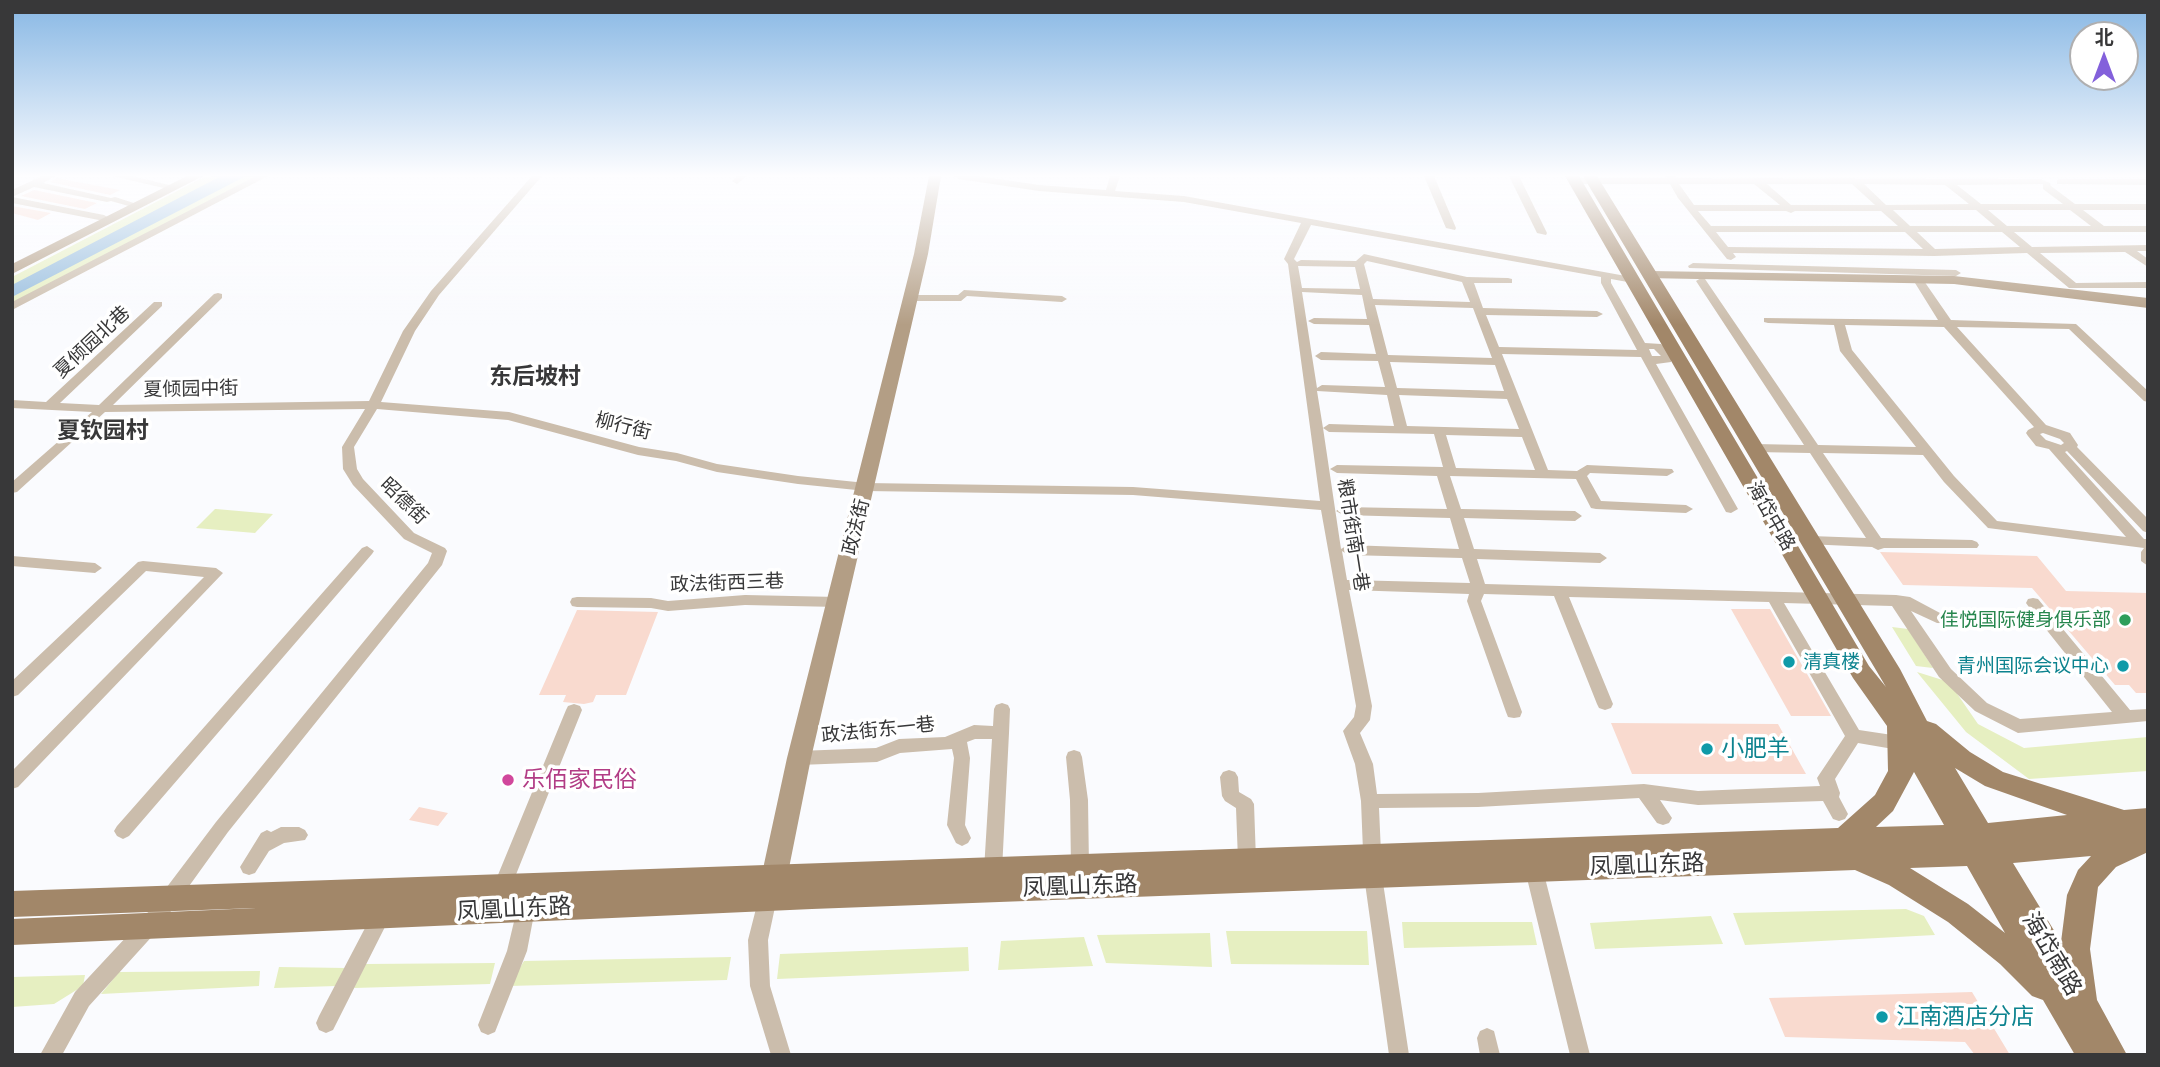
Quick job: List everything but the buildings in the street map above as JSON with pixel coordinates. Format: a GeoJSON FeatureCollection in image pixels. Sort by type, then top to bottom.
{"type":"FeatureCollection","features":[{"type":"Feature","properties":{"kind":"main road","name":"海岱中路"},"geometry":{"type":"LineString","coordinates":[[1613,226],[1755,448],[1892,675],[1903,729]]}},
{"type":"Feature","properties":{"kind":"main road","name":"海岱中路"},"geometry":{"type":"LineString","coordinates":[[1646,278],[1672,355],[1861,672],[1903,729],[1978,844]]}},
{"type":"Feature","properties":{"kind":"main road"},"geometry":{"type":"LineString","coordinates":[[2074,1008],[1958,913],[1899,876],[1845,837],[1884,803],[1894,786],[1901,771],[1903,729],[1994,779],[2143,830]]}},
{"type":"Feature","properties":{"kind":"main road","name":"凤凰山东路"},"geometry":{"type":"LineString","coordinates":[[12,904],[502,887],[770,888],[1373,866],[1845,837],[1978,844],[2143,830]]}},
{"type":"Feature","properties":{"kind":"main road"},"geometry":{"type":"LineString","coordinates":[[2074,1008],[2075,948],[2081,895],[2088,879],[2106,859],[2143,830]]}},
{"type":"Feature","properties":{"kind":"main road","name":"凤凰山东路"},"geometry":{"type":"LineString","coordinates":[[12,932],[526,909],[993,870],[1247,860],[1534,870],[1845,837]]}},
{"type":"Feature","properties":{"kind":"main road","name":"海岱南路"},"geometry":{"type":"LineString","coordinates":[[1978,844],[2074,1008],[2112,1055]]}},
{"type":"Feature","properties":{"kind":"main road","name":"海岱南路"},"geometry":{"type":"LineString","coordinates":[[2074,1008],[2092,1055]]}},
{"type":"Feature","properties":{"kind":"street"},"geometry":{"type":"LineString","coordinates":[[12,264],[88,226]]}},
{"type":"Feature","properties":{"kind":"street"},"geometry":{"type":"LineString","coordinates":[[12,270],[99,226]]}},
{"type":"Feature","properties":{"kind":"street"},"geometry":{"type":"LineString","coordinates":[[12,307],[168,226]]}},
{"type":"Feature","properties":{"kind":"street","name":"昭德街"},"geometry":{"type":"LineString","coordinates":[[172,898],[222,827],[435,565],[440,551],[409,536],[358,482],[350,469],[348,447],[409,331],[435,293],[494,226]]}},
{"type":"Feature","properties":{"kind":"street","name":"政法街"},"geometry":{"type":"LineString","coordinates":[[770,888],[866,487],[925,226]]}},
{"type":"Feature","properties":{"kind":"street","name":"粮市街南一巷"},"geometry":{"type":"LineString","coordinates":[[1305,226],[1289,259],[1293,264],[1328,506],[1364,706],[1362,720],[1351,731],[1364,764],[1370,801],[1373,866],[1399,1055]]}},
{"type":"Feature","properties":{"kind":"street"},"geometry":{"type":"LineString","coordinates":[[1339,226],[1606,275],[1701,281],[1920,283],[2148,305]]}},
{"type":"Feature","properties":{"kind":"street"},"geometry":{"type":"LineString","coordinates":[[1538,226],[1542,233]]}},
{"type":"Feature","properties":{"kind":"street"},"geometry":{"type":"LineString","coordinates":[[1705,226],[1741,269]]}},
{"type":"Feature","properties":{"kind":"street"},"geometry":{"type":"LineString","coordinates":[[1805,226],[1847,270]]}},
{"type":"Feature","properties":{"kind":"street"},"geometry":{"type":"LineString","coordinates":[[1693,266],[1956,273],[1904,226]]}},
{"type":"Feature","properties":{"kind":"street"},"geometry":{"type":"LineString","coordinates":[[2000,226],[2073,286],[2148,285]]}},
{"type":"Feature","properties":{"kind":"street"},"geometry":{"type":"LineString","coordinates":[[2098,226],[2148,264]]}},
{"type":"Feature","properties":{"kind":"street"},"geometry":{"type":"LineString","coordinates":[[1708,229],[2148,229]]}},
{"type":"Feature","properties":{"kind":"street"},"geometry":{"type":"LineString","coordinates":[[1725,250],[2030,252],[2148,248]]}},
{"type":"Feature","properties":{"kind":"street"},"geometry":{"type":"LineString","coordinates":[[1402,430],[1359,264],[1364,257],[1467,280],[1508,281]]}},
{"type":"Feature","properties":{"kind":"street"},"geometry":{"type":"LineString","coordinates":[[1301,263],[1359,264]]}},
{"type":"Feature","properties":{"kind":"street"},"geometry":{"type":"LineString","coordinates":[[1606,275],[1606,283],[1731,509]]}},
{"type":"Feature","properties":{"kind":"street"},"geometry":{"type":"LineString","coordinates":[[1646,278],[1954,280],[2148,305]]}},
{"type":"Feature","properties":{"kind":"street"},"geometry":{"type":"LineString","coordinates":[[1467,280],[1543,474]]}},
{"type":"Feature","properties":{"kind":"street"},"geometry":{"type":"LineString","coordinates":[[1701,281],[1878,545]]}},
{"type":"Feature","properties":{"kind":"street"},"geometry":{"type":"LineString","coordinates":[[1920,283],[1947,322],[2042,428],[2065,436],[2071,442],[2070,447],[2148,528]]}},
{"type":"Feature","properties":{"kind":"street"},"geometry":{"type":"LineString","coordinates":[[1306,290],[1476,308],[1597,314]]}},
{"type":"Feature","properties":{"kind":"street"},"geometry":{"type":"LineString","coordinates":[[910,298],[953,299],[961,298],[964,293],[1062,299]]}},
{"type":"Feature","properties":{"kind":"street"},"geometry":{"type":"LineString","coordinates":[[12,489],[218,296]]}},
{"type":"Feature","properties":{"kind":"street","name":"夏倾园北巷"},"geometry":{"type":"LineString","coordinates":[[49,405],[158,304]]}},
{"type":"Feature","properties":{"kind":"street"},"geometry":{"type":"LineString","coordinates":[[1768,320],[2072,326],[2148,398]]}},
{"type":"Feature","properties":{"kind":"street"},"geometry":{"type":"LineString","coordinates":[[1314,321],[1374,322]]}},
{"type":"Feature","properties":{"kind":"street"},"geometry":{"type":"LineString","coordinates":[[1839,322],[1846,351],[1929,455],[1993,525],[2145,547]]}},
{"type":"Feature","properties":{"kind":"street"},"geometry":{"type":"LineString","coordinates":[[1494,350],[1646,354],[1657,346],[1672,355]]}},
{"type":"Feature","properties":{"kind":"street"},"geometry":{"type":"LineString","coordinates":[[1321,356],[1499,362]]}},
{"type":"Feature","properties":{"kind":"street"},"geometry":{"type":"LineString","coordinates":[[1322,388],[1511,395]]}},
{"type":"Feature","properties":{"kind":"street","name":"夏倾园中街"},"geometry":{"type":"LineString","coordinates":[[12,404],[101,408],[371,405]]}},
{"type":"Feature","properties":{"kind":"street","name":"柳行街"},"geometry":{"type":"LineString","coordinates":[[371,405],[509,416],[638,451],[677,457],[717,468],[866,487],[1133,491],[1231,496],[1328,506]]}},
{"type":"Feature","properties":{"kind":"street"},"geometry":{"type":"LineString","coordinates":[[1329,428],[1527,433]]}},
{"type":"Feature","properties":{"kind":"street"},"geometry":{"type":"LineString","coordinates":[[2042,428],[2033,431],[2033,437],[2054,448],[2145,547],[2148,561]]}},
{"type":"Feature","properties":{"kind":"street"},"geometry":{"type":"LineString","coordinates":[[1439,431],[1455,513],[1479,588],[1475,601],[1514,712]]}},
{"type":"Feature","properties":{"kind":"street"},"geometry":{"type":"LineString","coordinates":[[2054,448],[2070,447]]}},
{"type":"Feature","properties":{"kind":"street"},"geometry":{"type":"LineString","coordinates":[[1755,448],[1815,451],[1844,458],[1929,455]]}},
{"type":"Feature","properties":{"kind":"street"},"geometry":{"type":"LineString","coordinates":[[1337,469],[1580,475],[1587,469],[1667,472]]}},
{"type":"Feature","properties":{"kind":"street"},"geometry":{"type":"LineString","coordinates":[[1580,475],[1596,505],[1686,509]]}},
{"type":"Feature","properties":{"kind":"street"},"geometry":{"type":"LineString","coordinates":[[1343,511],[1575,516]]}},
{"type":"Feature","properties":{"kind":"street"},"geometry":{"type":"LineString","coordinates":[[1811,541],[1972,545]]}},
{"type":"Feature","properties":{"kind":"street"},"geometry":{"type":"LineString","coordinates":[[1348,550],[1600,558]]}},
{"type":"Feature","properties":{"kind":"street"},"geometry":{"type":"LineString","coordinates":[[123,831],[367,551]]}},
{"type":"Feature","properties":{"kind":"street"},"geometry":{"type":"LineString","coordinates":[[12,561],[95,568]]}},
{"type":"Feature","properties":{"kind":"street"},"geometry":{"type":"LineString","coordinates":[[12,691],[143,566],[216,573],[12,782]]}},
{"type":"Feature","properties":{"kind":"street"},"geometry":{"type":"LineString","coordinates":[[1341,585],[1896,600],[1905,601],[1937,618],[2048,623]]}},
{"type":"Feature","properties":{"kind":"street"},"geometry":{"type":"LineString","coordinates":[[1559,591],[1605,704]]}},
{"type":"Feature","properties":{"kind":"street"},"geometry":{"type":"LineString","coordinates":[[1773,597],[1854,736]]}},
{"type":"Feature","properties":{"kind":"street","name":"政法街西三巷"},"geometry":{"type":"LineString","coordinates":[[577,602],[651,603],[668,606],[745,600],[838,602]]}},
{"type":"Feature","properties":{"kind":"street"},"geometry":{"type":"LineString","coordinates":[[1896,600],[1945,673],[1981,707],[2018,726],[2148,715]]}},
{"type":"Feature","properties":{"kind":"street"},"geometry":{"type":"LineString","coordinates":[[2033,603],[2127,718]]}},
{"type":"Feature","properties":{"kind":"street"},"geometry":{"type":"LineString","coordinates":[[993,870],[1002,709]]}},
{"type":"Feature","properties":{"kind":"street"},"geometry":{"type":"LineString","coordinates":[[502,887],[574,710]]}},
{"type":"Feature","properties":{"kind":"street"},"geometry":{"type":"LineString","coordinates":[[1845,837],[1830,798],[1826,778],[1854,736],[1903,729]]}},
{"type":"Feature","properties":{"kind":"street","name":"政法街东一巷"},"geometry":{"type":"LineString","coordinates":[[799,758],[877,755],[899,746],[947,744],[974,733],[1001,733]]}},
{"type":"Feature","properties":{"kind":"street"},"geometry":{"type":"LineString","coordinates":[[958,739],[962,758],[956,825],[962,838]]}},
{"type":"Feature","properties":{"kind":"street"},"geometry":{"type":"LineString","coordinates":[[1074,757],[1079,800],[1080,867]]}},
{"type":"Feature","properties":{"kind":"street"},"geometry":{"type":"LineString","coordinates":[[1229,777],[1231,796],[1245,804],[1247,860]]}},
{"type":"Feature","properties":{"kind":"street"},"geometry":{"type":"LineString","coordinates":[[1644,791],[1662,818]]}},
{"type":"Feature","properties":{"kind":"street"},"geometry":{"type":"LineString","coordinates":[[1370,801],[1478,800],[1644,791],[1698,798],[1831,793]]}},
{"type":"Feature","properties":{"kind":"street"},"geometry":{"type":"LineString","coordinates":[[249,867],[266,841],[281,835],[299,835]]}},
{"type":"Feature","properties":{"kind":"street"},"geometry":{"type":"LineString","coordinates":[[1534,870],[1580,1055]]}},
{"type":"Feature","properties":{"kind":"street"},"geometry":{"type":"LineString","coordinates":[[770,888],[758,940],[760,986],[781,1055]]}},
{"type":"Feature","properties":{"kind":"street"},"geometry":{"type":"LineString","coordinates":[[50,1055],[82,999],[172,898]]}},
{"type":"Feature","properties":{"kind":"street"},"geometry":{"type":"LineString","coordinates":[[488,1026],[517,951],[526,909]]}},
{"type":"Feature","properties":{"kind":"street"},"geometry":{"type":"LineString","coordinates":[[326,1023],[382,915]]}},
{"type":"Feature","properties":{"kind":"green space"},"geometry":{"type":"Polygon","coordinates":[[[110,226],[164,226],[12,305],[12,277],[110,226]]]}},
{"type":"Feature","properties":{"kind":"green space"},"geometry":{"type":"Polygon","coordinates":[[[215,509],[273,514],[255,533],[196,528],[215,509]]]}},
{"type":"Feature","properties":{"kind":"green space"},"geometry":{"type":"Polygon","coordinates":[[[1892,627],[1908,629],[1933,668],[1916,666],[1892,627]]]}},
{"type":"Feature","properties":{"kind":"green space"},"geometry":{"type":"Polygon","coordinates":[[[1917,672],[1949,682],[1978,724],[2024,748],[2148,737],[2148,771],[2029,779],[1966,732],[1917,672]]]}},
{"type":"Feature","properties":{"kind":"green space"},"geometry":{"type":"Polygon","coordinates":[[[1906,909],[1924,916],[1935,935],[1745,945],[1733,913],[1906,909]]]}},
{"type":"Feature","properties":{"kind":"green space"},"geometry":{"type":"Polygon","coordinates":[[[1711,916],[1723,944],[1595,949],[1590,923],[1711,916]]]}},
{"type":"Feature","properties":{"kind":"green space"},"geometry":{"type":"Polygon","coordinates":[[[1402,922],[1532,922],[1537,945],[1404,948],[1402,922]]]}},
{"type":"Feature","properties":{"kind":"green space"},"geometry":{"type":"Polygon","coordinates":[[[1226,931],[1367,931],[1369,965],[1231,964],[1226,931]]]}},
{"type":"Feature","properties":{"kind":"green space"},"geometry":{"type":"Polygon","coordinates":[[[1210,933],[1212,967],[1106,963],[1097,935],[1210,933]]]}},
{"type":"Feature","properties":{"kind":"green space"},"geometry":{"type":"Polygon","coordinates":[[[1084,937],[1093,966],[998,970],[1001,941],[1084,937]]]}},
{"type":"Feature","properties":{"kind":"green space"},"geometry":{"type":"Polygon","coordinates":[[[968,947],[969,971],[777,979],[780,954],[968,947]]]}},
{"type":"Feature","properties":{"kind":"green space"},"geometry":{"type":"Polygon","coordinates":[[[731,957],[727,980],[509,986],[524,961],[731,957]]]}},
{"type":"Feature","properties":{"kind":"green space"},"geometry":{"type":"Polygon","coordinates":[[[495,963],[490,984],[354,988],[365,964],[495,963]]]}},
{"type":"Feature","properties":{"kind":"green space"},"geometry":{"type":"Polygon","coordinates":[[[279,967],[346,968],[336,986],[274,988],[279,967]]]}},
{"type":"Feature","properties":{"kind":"green space"},"geometry":{"type":"Polygon","coordinates":[[[260,971],[259,986],[101,994],[119,972],[260,971]]]}},
{"type":"Feature","properties":{"kind":"green space"},"geometry":{"type":"Polygon","coordinates":[[[85,975],[83,986],[54,1004],[12,1007],[12,977],[85,975]]]}},
{"type":"Feature","properties":{"kind":"water"},"geometry":{"type":"Polygon","coordinates":[[[126,226],[150,226],[12,297],[12,285],[126,226]]]}},
{"type":"Feature","properties":{"kind":"place","name":"佳悦国际健身俱乐部"},"geometry":{"type":"Point","coordinates":[2125,620]}},
{"type":"Feature","properties":{"kind":"place","name":"清真楼"},"geometry":{"type":"Point","coordinates":[1789,662]}},
{"type":"Feature","properties":{"kind":"place","name":"青州国际会议中心"},"geometry":{"type":"Point","coordinates":[2123,666]}},
{"type":"Feature","properties":{"kind":"place","name":"小肥羊"},"geometry":{"type":"Point","coordinates":[1707,749]}},
{"type":"Feature","properties":{"kind":"place","name":"乐佰家民俗"},"geometry":{"type":"Point","coordinates":[508,780]}},
{"type":"Feature","properties":{"kind":"place","name":"江南酒店分店"},"geometry":{"type":"Point","coordinates":[1882,1017]}},
{"type":"Feature","properties":{"kind":"district","name":"东后坡村"},"geometry":{"type":"Point","coordinates":[535,377]}},
{"type":"Feature","properties":{"kind":"district","name":"夏钦园村"},"geometry":{"type":"Point","coordinates":[103,431]}}]}
